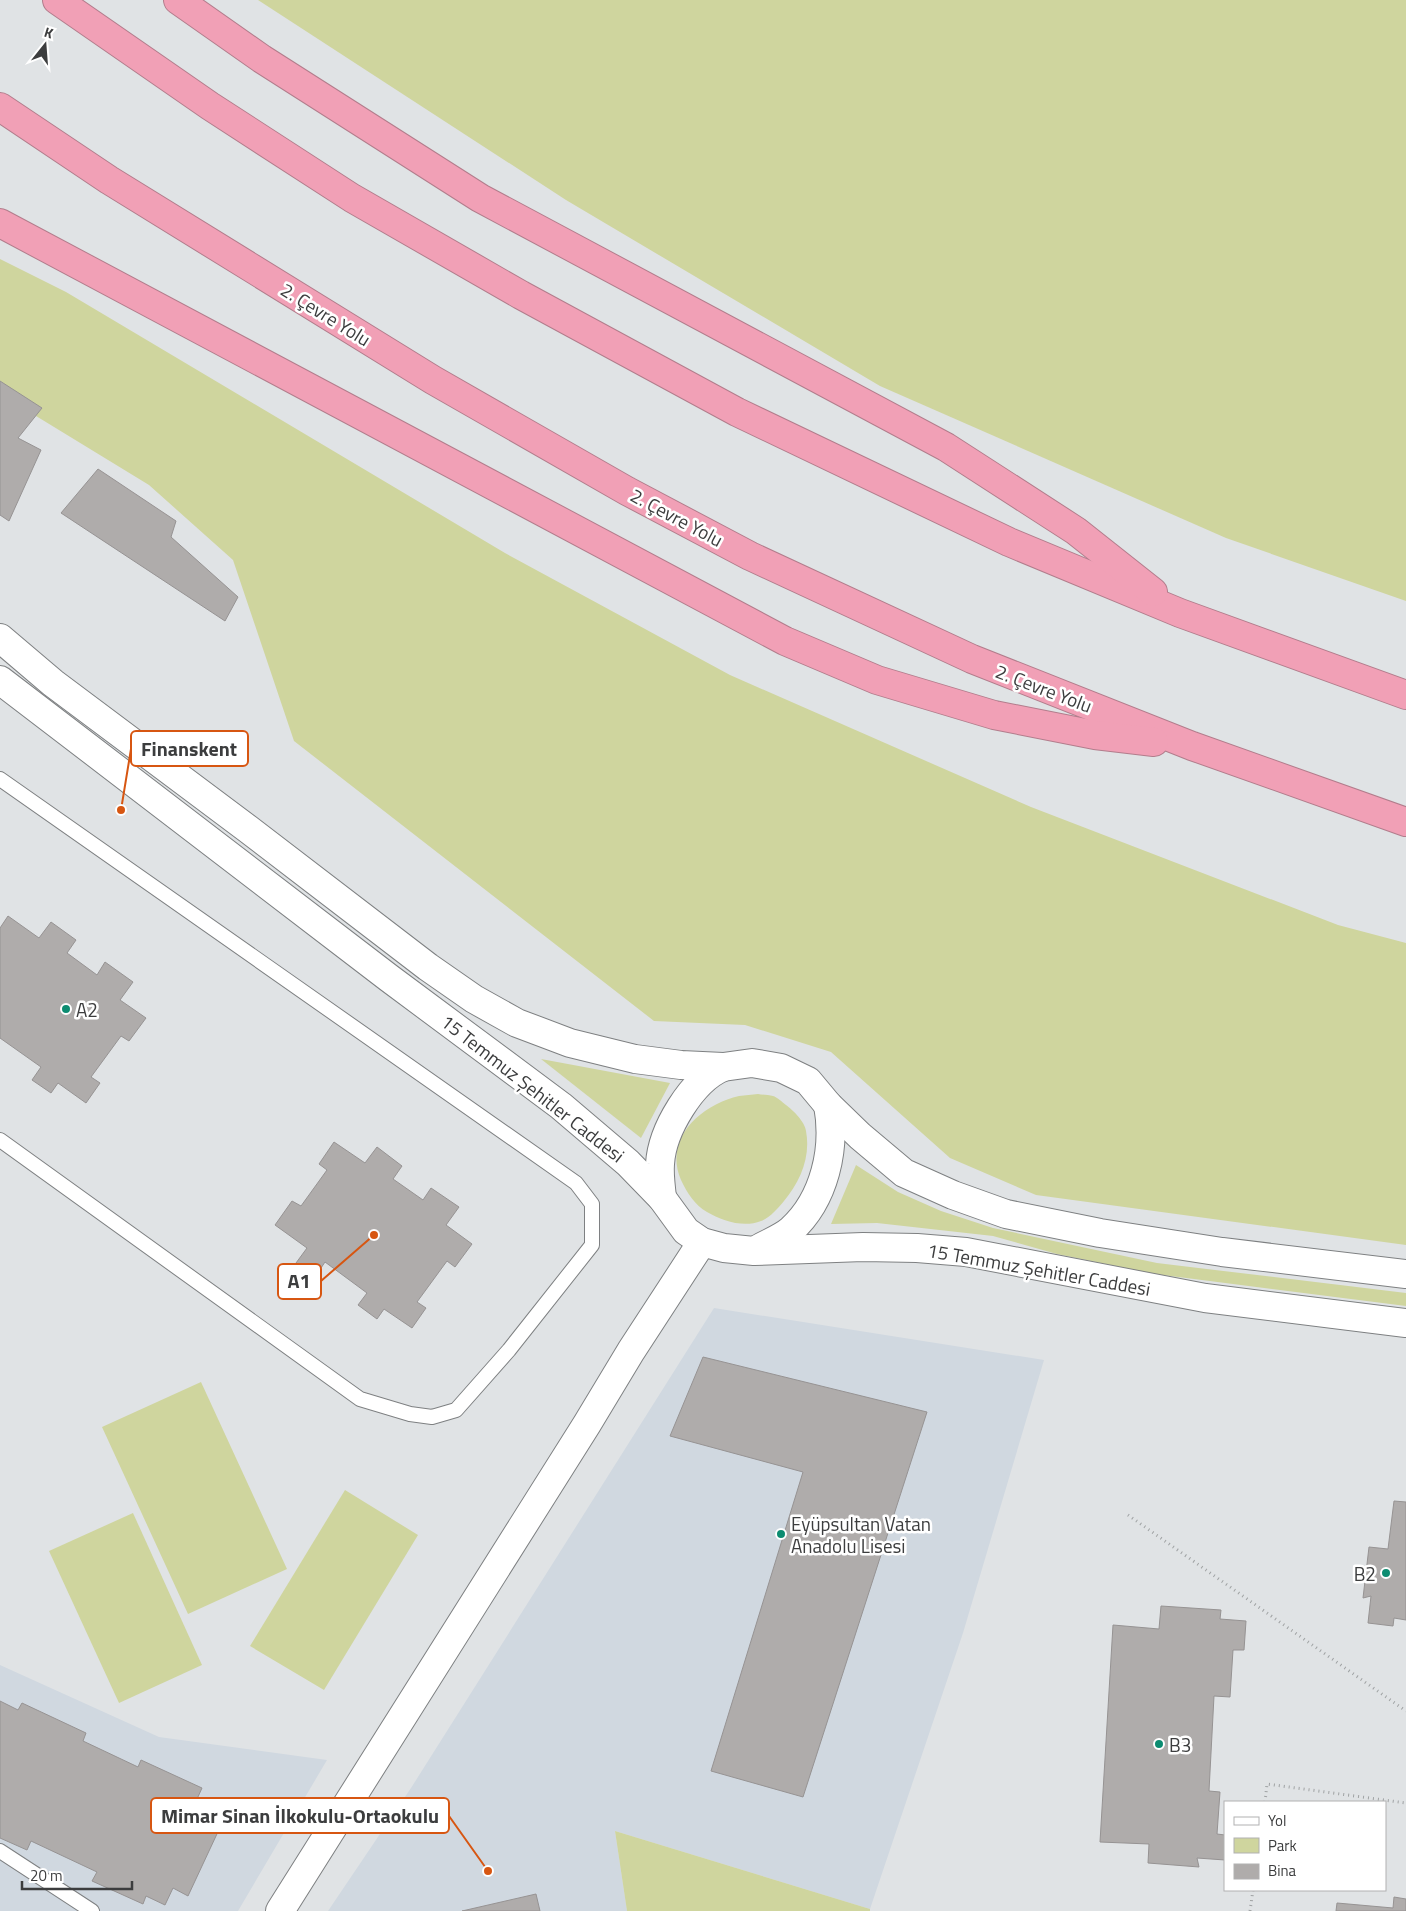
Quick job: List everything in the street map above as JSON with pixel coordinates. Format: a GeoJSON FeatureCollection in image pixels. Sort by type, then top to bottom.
{"type":"FeatureCollection","features":[{"type":"Feature","properties":{"kind":"highway"},"geometry":{"type":"LineString","coordinates":[[57,0],[210,106],[352,198],[521,295],[746,416],[1010,542],[1180,613],[1406,695]]}},
{"type":"Feature","properties":{"kind":"highway"},"geometry":{"type":"LineString","coordinates":[[178,0],[262,59],[480,198],[946,447],[1076,531],[1180,613]]}},
{"type":"Feature","properties":{"kind":"highway","name":"2. Çevre Yolu"},"geometry":{"type":"LineString","coordinates":[[0,107],[110,180],[425,375],[627,491],[750,556],[972,660],[1192,746],[1406,822]]}},
{"type":"Feature","properties":{"kind":"highway"},"geometry":{"type":"LineString","coordinates":[[0,223],[785,641],[877,680],[994,715],[1095,735],[1192,746]]}},
{"type":"Feature","properties":{"kind":"main road","name":"15 Temmuz Şehitler Caddesi"},"geometry":{"type":"LineString","coordinates":[[0,638],[53,683],[428,967],[474,998],[517,1023],[570,1043],[603,1053],[635,1059],[681,1065],[723,1067],[752,1063],[781,1068],[808,1081],[828,1105],[860,1136],[904,1173],[953,1195],[1006,1214],[1100,1233],[1222,1252],[1406,1274]]}},
{"type":"Feature","properties":{"kind":"main road","name":"15 Temmuz Şehitler Caddesi"},"geometry":{"type":"LineString","coordinates":[[0,680],[381,972],[562,1106],[628,1162],[662,1198],[686,1231],[702,1242],[724,1248],[754,1251],[863,1246],[966,1252],[1205,1298],[1406,1323]]}},
{"type":"Feature","properties":{"kind":"main road"},"geometry":{"type":"LineString","coordinates":[[662,1198],[660,1163],[664,1138],[679,1109],[699,1084],[712,1072],[723,1067]]}},
{"type":"Feature","properties":{"kind":"main road"},"geometry":{"type":"LineString","coordinates":[[754,1251],[790,1231],[810,1210],[823,1178],[832,1146],[832,1125],[828,1105]]}},
{"type":"Feature","properties":{"kind":"main road"},"geometry":{"type":"LineString","coordinates":[[280,1911],[632,1350],[702,1242]]}},
{"type":"Feature","properties":{"kind":"lane"},"geometry":{"type":"LineString","coordinates":[[0,779],[576,1183],[592,1204],[592,1245],[509,1350],[456,1410],[432,1417],[410,1414],[360,1399],[0,1140]]}},
{"type":"Feature","properties":{"kind":"lane"},"geometry":{"type":"LineString","coordinates":[[0,1851],[92,1911]]}},
{"type":"Feature","properties":{"kind":"path"},"geometry":{"type":"LineString","coordinates":[[1128,1515],[1406,1711]]}},
{"type":"Feature","properties":{"kind":"path"},"geometry":{"type":"LineString","coordinates":[[1264,1801],[1267,1784],[1406,1803]]}},
{"type":"Feature","properties":{"kind":"path"},"geometry":{"type":"LineString","coordinates":[[1250,1911],[1253,1891]]}},
{"type":"Feature","properties":{"kind":"shaded area","name":"Eyüpsultan Vatan Anadolu Lisesi"},"geometry":{"type":"Polygon","coordinates":[[[714,1308],[1044,1360],[963,1633],[870,1909],[615,1831],[627,1911],[328,1911],[411,1788],[714,1308]]]}},
{"type":"Feature","properties":{"kind":"shaded area"},"geometry":{"type":"Polygon","coordinates":[[[0,1665],[159,1737],[327,1760],[238,1911],[0,1911],[0,1665]]]}},
{"type":"Feature","properties":{"kind":"green space"},"geometry":{"type":"Polygon","coordinates":[[[258,0],[1406,0],[1406,601],[1226,538],[880,386],[566,200],[258,0]]]}},
{"type":"Feature","properties":{"kind":"green space"},"geometry":{"type":"Polygon","coordinates":[[[0,259],[66,292],[505,553],[730,675],[1031,807],[1338,925],[1406,943],[1406,1245],[1036,1195],[950,1158],[831,1052],[745,1025],[654,1021],[294,741],[233,560],[149,485],[0,394],[0,259]]]}},
{"type":"Feature","properties":{"kind":"green space"},"geometry":{"type":"Polygon","coordinates":[[[541,1059],[670,1083],[641,1138],[541,1059]]]}},
{"type":"Feature","properties":{"kind":"green space"},"geometry":{"type":"Polygon","coordinates":[[[758,1094],[776,1097],[801,1120],[805,1128],[807,1150],[803,1169],[795,1186],[776,1210],[764,1220],[740,1224],[719,1218],[707,1212],[692,1198],[681,1180],[677,1165],[677,1150],[681,1137],[699,1115],[725,1100],[758,1094]]]}},
{"type":"Feature","properties":{"kind":"green space"},"geometry":{"type":"Polygon","coordinates":[[[856,1165],[898,1192],[941,1211],[993,1228],[1157,1263],[1406,1293],[1406,1306],[1155,1274],[1057,1254],[993,1236],[877,1223],[831,1224],[856,1165]]]}},
{"type":"Feature","properties":{"kind":"green space"},"geometry":{"type":"Polygon","coordinates":[[[201,1382],[287,1569],[188,1614],[102,1427],[201,1382]]]}},
{"type":"Feature","properties":{"kind":"green space"},"geometry":{"type":"Polygon","coordinates":[[[345,1490],[418,1535],[324,1690],[250,1646],[345,1490]]]}},
{"type":"Feature","properties":{"kind":"green space"},"geometry":{"type":"Polygon","coordinates":[[[133,1513],[202,1665],[119,1703],[49,1551],[133,1513]]]}},
{"type":"Feature","properties":{"kind":"green space"},"geometry":{"type":"Polygon","coordinates":[[[615,1831],[870,1909],[870,1911],[627,1911],[615,1831]]]}},
{"type":"Feature","properties":{"kind":"building"},"geometry":{"type":"Polygon","coordinates":[[[0,381],[42,408],[18,438],[41,450],[9,521],[0,515],[0,381]]]}},
{"type":"Feature","properties":{"kind":"building"},"geometry":{"type":"Polygon","coordinates":[[[98,469],[176,521],[171,537],[238,597],[225,621],[61,513],[98,469]]]}},
{"type":"Feature","properties":{"kind":"building","name":"A2"},"geometry":{"type":"Polygon","coordinates":[[[8,916],[39,938],[51,922],[76,940],[67,953],[97,975],[105,962],[133,982],[120,1000],[146,1018],[129,1041],[121,1036],[91,1077],[100,1083],[86,1103],[58,1083],[51,1093],[32,1080],[41,1067],[0,1038],[0,928],[8,916]]]}},
{"type":"Feature","properties":{"kind":"building"},"geometry":{"type":"Polygon","coordinates":[[[334,1142],[365,1163],[377,1147],[402,1166],[393,1179],[423,1200],[431,1188],[459,1207],[446,1225],[472,1244],[455,1267],[447,1261],[417,1302],[426,1308],[412,1328],[384,1309],[377,1319],[358,1305],[367,1293],[325,1262],[315,1277],[296,1263],[307,1248],[275,1225],[292,1201],[301,1206],[327,1170],[319,1164],[334,1142]]]}},
{"type":"Feature","properties":{"kind":"building"},"geometry":{"type":"Polygon","coordinates":[[[703,1357],[927,1412],[803,1797],[711,1771],[803,1472],[670,1436],[703,1357]]]}},
{"type":"Feature","properties":{"kind":"building","name":"B2"},"geometry":{"type":"Polygon","coordinates":[[[1394,1501],[1406,1502],[1406,1620],[1394,1618],[1393,1626],[1368,1623],[1371,1596],[1363,1598],[1369,1547],[1388,1549],[1394,1501]]]}},
{"type":"Feature","properties":{"kind":"building","name":"B3"},"geometry":{"type":"Polygon","coordinates":[[[1161,1606],[1221,1610],[1220,1619],[1246,1621],[1244,1650],[1233,1650],[1230,1697],[1214,1696],[1209,1791],[1220,1792],[1217,1834],[1224,1835],[1224,1860],[1197,1858],[1199,1867],[1148,1863],[1149,1844],[1100,1842],[1113,1625],[1159,1629],[1161,1606]]]}},
{"type":"Feature","properties":{"kind":"building"},"geometry":{"type":"Polygon","coordinates":[[[0,1701],[18,1710],[22,1703],[86,1733],[83,1741],[138,1767],[141,1760],[202,1788],[197,1799],[211,1805],[207,1814],[223,1821],[188,1896],[173,1888],[165,1905],[146,1896],[143,1904],[92,1881],[97,1872],[31,1841],[27,1850],[0,1838],[0,1701]]]}},
{"type":"Feature","properties":{"kind":"building"},"geometry":{"type":"Polygon","coordinates":[[[536,1894],[540,1911],[462,1911],[536,1894]]]}},
{"type":"Feature","properties":{"kind":"building"},"geometry":{"type":"Polygon","coordinates":[[[1394,1897],[1406,1899],[1406,1911],[1336,1911],[1337,1903],[1393,1908],[1394,1897]]]}},
{"type":"Feature","properties":{"kind":"place","name":"Finanskent"},"geometry":{"type":"Point","coordinates":[121,810]}},
{"type":"Feature","properties":{"kind":"place","name":"A2"},"geometry":{"type":"Point","coordinates":[66,1009]}},
{"type":"Feature","properties":{"kind":"place","name":"A1"},"geometry":{"type":"Point","coordinates":[374,1235]}},
{"type":"Feature","properties":{"kind":"place","name":"Eyüpsultan Vatan Anadolu Lisesi"},"geometry":{"type":"Point","coordinates":[781,1534]}},
{"type":"Feature","properties":{"kind":"place","name":"B2"},"geometry":{"type":"Point","coordinates":[1386,1573]}},
{"type":"Feature","properties":{"kind":"place","name":"B3"},"geometry":{"type":"Point","coordinates":[1159,1744]}},
{"type":"Feature","properties":{"kind":"place","name":"Mimar Sinan İlkokulu-Ortaokulu"},"geometry":{"type":"Point","coordinates":[488,1871]}}]}
